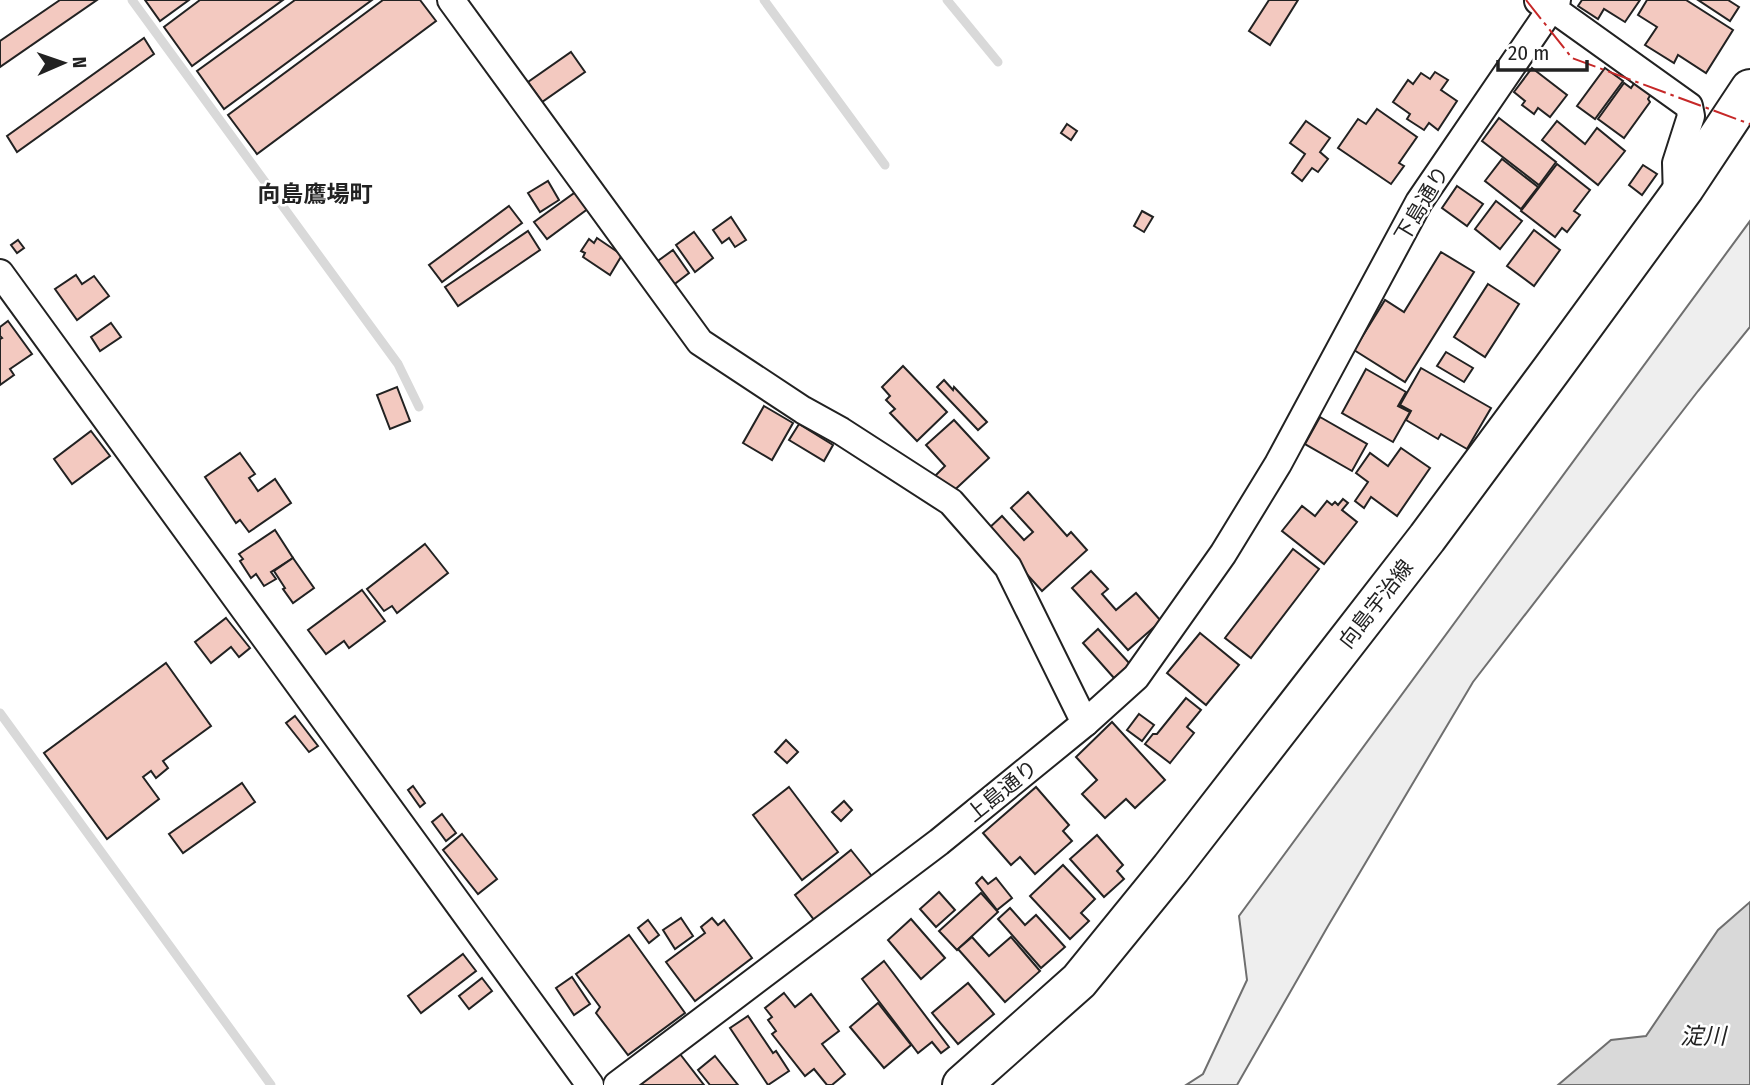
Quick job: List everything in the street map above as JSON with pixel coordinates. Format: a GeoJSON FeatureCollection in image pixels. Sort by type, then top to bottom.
{"type":"FeatureCollection","features":[{"type":"Feature","properties":{"kind":"main road","name":"向島宇治線"},"geometry":{"type":"LineString","coordinates":[[962,1085],[1079,981],[1171,868],[1427,538],[1677,198],[1750,89]]}},
{"type":"Feature","properties":{"kind":"street"},"geometry":{"type":"LineString","coordinates":[[451,0],[700,342],[951,502],[1008,567],[1085,723]]}},
{"type":"Feature","properties":{"kind":"street"},"geometry":{"type":"LineString","coordinates":[[1548,3],[1689,106],[1691,116],[1676,163],[1677,198]]}},
{"type":"Feature","properties":{"kind":"street","name":"下島通り"},"geometry":{"type":"LineString","coordinates":[[1303,419],[1419,202],[1548,3]]}},
{"type":"Feature","properties":{"kind":"street"},"geometry":{"type":"LineString","coordinates":[[0,273],[590,1085]]}},
{"type":"Feature","properties":{"kind":"street","name":"上島通り"},"geometry":{"type":"LineString","coordinates":[[617,1085],[939,842],[1085,723],[1136,677],[1223,554],[1303,419]]}},
{"type":"Feature","properties":{"kind":"shaded area"},"geometry":{"type":"Polygon","coordinates":[[[1750,221],[1750,327],[1473,682],[1237,1085],[1186,1085],[1203,1074],[1247,980],[1239,916],[1750,221]]]}},
{"type":"Feature","properties":{"kind":"water","name":"淀川"},"geometry":{"type":"Polygon","coordinates":[[[1750,902],[1750,1085],[1558,1085],[1611,1040],[1646,1036],[1718,930],[1750,902]]]}},
{"type":"Feature","properties":{"kind":"building"},"geometry":{"type":"Polygon","coordinates":[[[60,0],[97,0],[0,67],[0,41],[60,0]]]}},
{"type":"Feature","properties":{"kind":"building"},"geometry":{"type":"Polygon","coordinates":[[[145,0],[189,0],[160,21],[145,0]]]}},
{"type":"Feature","properties":{"kind":"building"},"geometry":{"type":"Polygon","coordinates":[[[200,0],[283,0],[192,66],[164,27],[200,0]]]}},
{"type":"Feature","properties":{"kind":"building"},"geometry":{"type":"Polygon","coordinates":[[[295,0],[372,0],[224,109],[197,71],[295,0]]]}},
{"type":"Feature","properties":{"kind":"building"},"geometry":{"type":"Polygon","coordinates":[[[383,0],[420,0],[436,21],[257,154],[228,115],[383,0]]]}},
{"type":"Feature","properties":{"kind":"building"},"geometry":{"type":"Polygon","coordinates":[[[1269,0],[1298,0],[1270,45],[1249,31],[1269,0]]]}},
{"type":"Feature","properties":{"kind":"building"},"geometry":{"type":"Polygon","coordinates":[[[1582,0],[1640,0],[1625,22],[1604,9],[1598,19],[1578,6],[1582,0]]]}},
{"type":"Feature","properties":{"kind":"building"},"geometry":{"type":"Polygon","coordinates":[[[1647,0],[1686,0],[1733,30],[1706,73],[1678,55],[1674,63],[1645,45],[1657,27],[1638,15],[1647,0]]]}},
{"type":"Feature","properties":{"kind":"building"},"geometry":{"type":"Polygon","coordinates":[[[1698,0],[1728,0],[1739,7],[1730,21],[1698,0]]]}},
{"type":"Feature","properties":{"kind":"building"},"geometry":{"type":"Polygon","coordinates":[[[144,38],[154,54],[17,152],[7,136],[144,38]]]}},
{"type":"Feature","properties":{"kind":"building"},"geometry":{"type":"Polygon","coordinates":[[[571,52],[585,72],[542,102],[528,82],[571,52]]]}},
{"type":"Feature","properties":{"kind":"building"},"geometry":{"type":"Polygon","coordinates":[[[1532,68],[1567,95],[1550,117],[1538,108],[1534,114],[1522,105],[1525,101],[1514,92],[1532,68]]]}},
{"type":"Feature","properties":{"kind":"building"},"geometry":{"type":"Polygon","coordinates":[[[1605,68],[1623,81],[1595,119],[1577,106],[1605,68]]]}},
{"type":"Feature","properties":{"kind":"building"},"geometry":{"type":"Polygon","coordinates":[[[1435,72],[1448,80],[1441,90],[1457,101],[1438,130],[1429,123],[1424,130],[1407,119],[1410,114],[1393,102],[1408,80],[1413,84],[1421,73],[1430,79],[1435,72]]]}},
{"type":"Feature","properties":{"kind":"building"},"geometry":{"type":"Polygon","coordinates":[[[1635,82],[1651,94],[1648,99],[1650,102],[1624,138],[1598,119],[1624,83],[1631,88],[1635,82]]]}},
{"type":"Feature","properties":{"kind":"building"},"geometry":{"type":"Polygon","coordinates":[[[1377,109],[1417,137],[1399,163],[1404,166],[1391,184],[1338,148],[1358,119],[1366,124],[1377,109]]]}},
{"type":"Feature","properties":{"kind":"building"},"geometry":{"type":"Polygon","coordinates":[[[1499,118],[1556,162],[1539,185],[1482,141],[1499,118]]]}},
{"type":"Feature","properties":{"kind":"building"},"geometry":{"type":"Polygon","coordinates":[[[1306,121],[1330,138],[1320,152],[1328,159],[1318,172],[1312,168],[1302,181],[1292,173],[1305,154],[1290,143],[1306,121]]]}},
{"type":"Feature","properties":{"kind":"building"},"geometry":{"type":"Polygon","coordinates":[[[1557,121],[1585,144],[1597,128],[1625,151],[1598,185],[1542,140],[1557,121]]]}},
{"type":"Feature","properties":{"kind":"building"},"geometry":{"type":"Polygon","coordinates":[[[1067,124],[1077,131],[1071,140],[1061,133],[1067,124]]]}},
{"type":"Feature","properties":{"kind":"building"},"geometry":{"type":"Polygon","coordinates":[[[1502,159],[1538,187],[1521,209],[1485,181],[1502,159]]]}},
{"type":"Feature","properties":{"kind":"building"},"geometry":{"type":"Polygon","coordinates":[[[1557,164],[1590,190],[1574,211],[1580,215],[1567,232],[1562,228],[1555,237],[1521,211],[1557,164]]]}},
{"type":"Feature","properties":{"kind":"building"},"geometry":{"type":"Polygon","coordinates":[[[1643,165],[1657,174],[1642,195],[1629,185],[1643,165]]]}},
{"type":"Feature","properties":{"kind":"building"},"geometry":{"type":"Polygon","coordinates":[[[548,181],[559,200],[540,212],[528,193],[548,181]]]}},
{"type":"Feature","properties":{"kind":"building"},"geometry":{"type":"Polygon","coordinates":[[[1457,186],[1483,204],[1467,226],[1442,208],[1457,186]]]}},
{"type":"Feature","properties":{"kind":"building"},"geometry":{"type":"Polygon","coordinates":[[[577,191],[589,208],[547,239],[534,222],[577,191]]]}},
{"type":"Feature","properties":{"kind":"building"},"geometry":{"type":"Polygon","coordinates":[[[1496,201],[1522,221],[1500,249],[1475,229],[1496,201]]]}},
{"type":"Feature","properties":{"kind":"building"},"geometry":{"type":"Polygon","coordinates":[[[509,206],[522,223],[442,282],[429,265],[509,206]]]}},
{"type":"Feature","properties":{"kind":"building"},"geometry":{"type":"Polygon","coordinates":[[[1142,211],[1153,217],[1144,232],[1134,226],[1142,211]]]}},
{"type":"Feature","properties":{"kind":"building"},"geometry":{"type":"Polygon","coordinates":[[[731,217],[746,240],[735,247],[729,238],[722,243],[713,230],[731,217]]]}},
{"type":"Feature","properties":{"kind":"building"},"geometry":{"type":"Polygon","coordinates":[[[1534,230],[1560,250],[1534,286],[1507,266],[1534,230]]]}},
{"type":"Feature","properties":{"kind":"building"},"geometry":{"type":"Polygon","coordinates":[[[528,231],[540,250],[458,306],[445,287],[528,231]]]}},
{"type":"Feature","properties":{"kind":"building"},"geometry":{"type":"Polygon","coordinates":[[[694,232],[713,258],[695,272],[676,245],[694,232]]]}},
{"type":"Feature","properties":{"kind":"building"},"geometry":{"type":"Polygon","coordinates":[[[597,238],[622,255],[610,275],[583,257],[585,253],[581,251],[589,239],[594,243],[597,238]]]}},
{"type":"Feature","properties":{"kind":"building"},"geometry":{"type":"Polygon","coordinates":[[[18,240],[24,248],[17,253],[11,245],[18,240]]]}},
{"type":"Feature","properties":{"kind":"building"},"geometry":{"type":"Polygon","coordinates":[[[673,250],[689,273],[672,286],[655,263],[673,250]]]}},
{"type":"Feature","properties":{"kind":"building"},"geometry":{"type":"Polygon","coordinates":[[[1441,252],[1474,272],[1405,382],[1354,350],[1385,300],[1404,312],[1441,252]]]}},
{"type":"Feature","properties":{"kind":"building"},"geometry":{"type":"Polygon","coordinates":[[[76,275],[82,284],[94,276],[109,296],[77,320],[55,289],[76,275]]]}},
{"type":"Feature","properties":{"kind":"building"},"geometry":{"type":"Polygon","coordinates":[[[1488,284],[1519,304],[1485,357],[1454,337],[1488,284]]]}},
{"type":"Feature","properties":{"kind":"building"},"geometry":{"type":"Polygon","coordinates":[[[8,321],[32,354],[10,369],[14,375],[0,385],[0,327],[8,321]]]}},
{"type":"Feature","properties":{"kind":"building"},"geometry":{"type":"Polygon","coordinates":[[[111,323],[121,337],[100,351],[91,337],[111,323]]]}},
{"type":"Feature","properties":{"kind":"building"},"geometry":{"type":"Polygon","coordinates":[[[1446,352],[1473,368],[1464,382],[1437,366],[1446,352]]]}},
{"type":"Feature","properties":{"kind":"building"},"geometry":{"type":"Polygon","coordinates":[[[903,366],[947,412],[917,441],[890,413],[895,409],[886,400],[890,396],[882,387],[903,366]]]}},
{"type":"Feature","properties":{"kind":"building"},"geometry":{"type":"Polygon","coordinates":[[[1421,368],[1491,408],[1467,449],[1441,434],[1438,439],[1406,420],[1411,411],[1400,405],[1421,368]]]}},
{"type":"Feature","properties":{"kind":"building"},"geometry":{"type":"Polygon","coordinates":[[[1366,369],[1406,392],[1398,406],[1410,412],[1393,442],[1342,413],[1366,369]]]}},
{"type":"Feature","properties":{"kind":"building"},"geometry":{"type":"Polygon","coordinates":[[[944,380],[987,422],[978,430],[937,387],[944,380]]]}},
{"type":"Feature","properties":{"kind":"building"},"geometry":{"type":"Polygon","coordinates":[[[397,387],[410,421],[390,429],[377,395],[397,387]]]}},
{"type":"Feature","properties":{"kind":"building"},"geometry":{"type":"Polygon","coordinates":[[[764,406],[793,423],[772,460],[743,443],[764,406]]]}},
{"type":"Feature","properties":{"kind":"building"},"geometry":{"type":"Polygon","coordinates":[[[1320,417],[1367,444],[1352,471],[1305,444],[1320,417]]]}},
{"type":"Feature","properties":{"kind":"building"},"geometry":{"type":"Polygon","coordinates":[[[954,420],[989,458],[947,497],[931,480],[945,466],[926,445],[954,420]]]}},
{"type":"Feature","properties":{"kind":"building"},"geometry":{"type":"Polygon","coordinates":[[[799,424],[833,445],[824,461],[789,440],[799,424]]]}},
{"type":"Feature","properties":{"kind":"building"},"geometry":{"type":"Polygon","coordinates":[[[91,431],[110,456],[72,484],[54,459],[91,431]]]}},
{"type":"Feature","properties":{"kind":"building"},"geometry":{"type":"Polygon","coordinates":[[[1401,448],[1430,468],[1397,516],[1371,497],[1364,508],[1355,501],[1368,482],[1356,473],[1370,453],[1388,466],[1401,448]]]}},
{"type":"Feature","properties":{"kind":"building"},"geometry":{"type":"Polygon","coordinates":[[[240,453],[255,474],[249,478],[258,491],[275,479],[291,503],[249,532],[240,520],[236,523],[205,477],[240,453]]]}},
{"type":"Feature","properties":{"kind":"building"},"geometry":{"type":"Polygon","coordinates":[[[1028,492],[1067,536],[1071,532],[1087,550],[1042,591],[987,530],[1002,516],[1024,540],[1033,532],[1011,508],[1028,492]]]}},
{"type":"Feature","properties":{"kind":"building"},"geometry":{"type":"Polygon","coordinates":[[[1343,499],[1348,503],[1342,510],[1357,522],[1324,564],[1282,531],[1302,506],[1315,516],[1327,501],[1338,505],[1343,499]]]}},
{"type":"Feature","properties":{"kind":"building"},"geometry":{"type":"Polygon","coordinates":[[[275,530],[293,558],[271,572],[276,579],[264,586],[256,574],[251,578],[240,561],[243,559],[239,554],[275,530]]]}},
{"type":"Feature","properties":{"kind":"building"},"geometry":{"type":"Polygon","coordinates":[[[425,544],[448,573],[397,613],[392,606],[384,611],[367,589],[425,544]]]}},
{"type":"Feature","properties":{"kind":"building"},"geometry":{"type":"Polygon","coordinates":[[[1293,549],[1319,569],[1251,658],[1225,638],[1293,549]]]}},
{"type":"Feature","properties":{"kind":"building"},"geometry":{"type":"Polygon","coordinates":[[[293,558],[314,588],[293,603],[274,571],[293,558]]]}},
{"type":"Feature","properties":{"kind":"building"},"geometry":{"type":"Polygon","coordinates":[[[1091,571],[1108,589],[1102,594],[1116,610],[1136,593],[1161,621],[1128,650],[1072,588],[1091,571]]]}},
{"type":"Feature","properties":{"kind":"building"},"geometry":{"type":"Polygon","coordinates":[[[362,590],[385,621],[349,648],[344,641],[326,654],[308,630],[362,590]]]}},
{"type":"Feature","properties":{"kind":"building"},"geometry":{"type":"Polygon","coordinates":[[[226,618],[250,648],[239,657],[231,647],[211,663],[195,642],[226,618]]]}},
{"type":"Feature","properties":{"kind":"building"},"geometry":{"type":"Polygon","coordinates":[[[1098,629],[1130,664],[1114,678],[1083,643],[1098,629]]]}},
{"type":"Feature","properties":{"kind":"building"},"geometry":{"type":"Polygon","coordinates":[[[1200,633],[1239,665],[1206,705],[1167,673],[1200,633]]]}},
{"type":"Feature","properties":{"kind":"building"},"geometry":{"type":"Polygon","coordinates":[[[166,663],[211,726],[163,761],[168,768],[156,778],[151,771],[143,777],[159,799],[107,839],[44,753],[166,663]]]}},
{"type":"Feature","properties":{"kind":"building"},"geometry":{"type":"Polygon","coordinates":[[[1186,698],[1201,710],[1187,727],[1194,733],[1170,763],[1145,744],[1153,734],[1157,734],[1186,698]]]}},
{"type":"Feature","properties":{"kind":"building"},"geometry":{"type":"Polygon","coordinates":[[[1139,714],[1154,725],[1142,741],[1127,730],[1139,714]]]}},
{"type":"Feature","properties":{"kind":"building"},"geometry":{"type":"Polygon","coordinates":[[[295,716],[318,746],[309,752],[286,723],[295,716]]]}},
{"type":"Feature","properties":{"kind":"building"},"geometry":{"type":"Polygon","coordinates":[[[1112,722],[1165,780],[1135,808],[1126,799],[1105,818],[1082,794],[1097,780],[1076,757],[1112,722]]]}},
{"type":"Feature","properties":{"kind":"building"},"geometry":{"type":"Polygon","coordinates":[[[786,740],[798,752],[787,763],[775,752],[786,740]]]}},
{"type":"Feature","properties":{"kind":"building"},"geometry":{"type":"Polygon","coordinates":[[[242,783],[255,802],[183,853],[169,834],[242,783]]]}},
{"type":"Feature","properties":{"kind":"building"},"geometry":{"type":"Polygon","coordinates":[[[413,786],[425,803],[420,807],[408,790],[413,786]]]}},
{"type":"Feature","properties":{"kind":"building"},"geometry":{"type":"Polygon","coordinates":[[[789,787],[838,852],[802,880],[753,815],[789,787]]]}},
{"type":"Feature","properties":{"kind":"building"},"geometry":{"type":"Polygon","coordinates":[[[1036,787],[1069,825],[1063,831],[1072,841],[1035,874],[1020,857],[1011,865],[983,833],[1036,787]]]}},
{"type":"Feature","properties":{"kind":"building"},"geometry":{"type":"Polygon","coordinates":[[[844,801],[852,810],[841,821],[832,812],[844,801]]]}},
{"type":"Feature","properties":{"kind":"building"},"geometry":{"type":"Polygon","coordinates":[[[442,814],[456,833],[446,841],[432,822],[442,814]]]}},
{"type":"Feature","properties":{"kind":"building"},"geometry":{"type":"Polygon","coordinates":[[[462,834],[497,879],[478,894],[443,850],[462,834]]]}},
{"type":"Feature","properties":{"kind":"building"},"geometry":{"type":"Polygon","coordinates":[[[1097,835],[1123,865],[1117,871],[1124,879],[1104,897],[1070,859],[1097,835]]]}},
{"type":"Feature","properties":{"kind":"building"},"geometry":{"type":"Polygon","coordinates":[[[851,850],[875,880],[818,925],[795,895],[851,850]]]}},
{"type":"Feature","properties":{"kind":"building"},"geometry":{"type":"Polygon","coordinates":[[[1063,865],[1095,899],[1081,913],[1089,921],[1070,939],[1030,896],[1063,865]]]}},
{"type":"Feature","properties":{"kind":"building"},"geometry":{"type":"Polygon","coordinates":[[[982,877],[988,884],[996,878],[1012,898],[997,910],[976,883],[982,877]]]}},
{"type":"Feature","properties":{"kind":"building"},"geometry":{"type":"Polygon","coordinates":[[[939,892],[955,910],[936,927],[920,909],[939,892]]]}},
{"type":"Feature","properties":{"kind":"building"},"geometry":{"type":"Polygon","coordinates":[[[981,893],[998,912],[957,950],[939,931],[981,893]]]}},
{"type":"Feature","properties":{"kind":"building"},"geometry":{"type":"Polygon","coordinates":[[[1010,908],[1025,925],[1036,915],[1065,947],[1041,968],[998,919],[1010,908]]]}},
{"type":"Feature","properties":{"kind":"building"},"geometry":{"type":"Polygon","coordinates":[[[681,918],[693,936],[675,949],[663,930],[681,918]]]}},
{"type":"Feature","properties":{"kind":"building"},"geometry":{"type":"Polygon","coordinates":[[[712,918],[718,925],[724,920],[752,958],[695,1001],[666,962],[705,933],[701,927],[712,918]]]}},
{"type":"Feature","properties":{"kind":"building"},"geometry":{"type":"Polygon","coordinates":[[[911,919],[945,958],[921,979],[888,940],[911,919]]]}},
{"type":"Feature","properties":{"kind":"building"},"geometry":{"type":"Polygon","coordinates":[[[648,920],[659,935],[649,943],[638,928],[648,920]]]}},
{"type":"Feature","properties":{"kind":"building"},"geometry":{"type":"Polygon","coordinates":[[[629,935],[685,1013],[628,1055],[596,1013],[600,1007],[576,974],[629,935]]]}},
{"type":"Feature","properties":{"kind":"building"},"geometry":{"type":"Polygon","coordinates":[[[972,937],[989,956],[1011,937],[1040,971],[1005,1002],[958,949],[972,937]]]}},
{"type":"Feature","properties":{"kind":"building"},"geometry":{"type":"Polygon","coordinates":[[[463,954],[476,971],[421,1013],[408,996],[463,954]]]}},
{"type":"Feature","properties":{"kind":"building"},"geometry":{"type":"Polygon","coordinates":[[[884,961],[949,1047],[941,1053],[932,1042],[918,1053],[862,979],[884,961]]]}},
{"type":"Feature","properties":{"kind":"building"},"geometry":{"type":"Polygon","coordinates":[[[572,977],[590,1004],[574,1015],[556,988],[572,977]]]}},
{"type":"Feature","properties":{"kind":"building"},"geometry":{"type":"Polygon","coordinates":[[[482,978],[492,991],[469,1009],[459,996],[482,978]]]}},
{"type":"Feature","properties":{"kind":"building"},"geometry":{"type":"Polygon","coordinates":[[[968,983],[994,1014],[958,1044],[932,1013],[968,983]]]}},
{"type":"Feature","properties":{"kind":"building"},"geometry":{"type":"Polygon","coordinates":[[[784,993],[795,1007],[811,994],[839,1031],[822,1044],[845,1074],[832,1085],[827,1085],[814,1069],[805,1076],[772,1034],[776,1031],[768,1020],[772,1017],[765,1008],[784,993]]]}},
{"type":"Feature","properties":{"kind":"building"},"geometry":{"type":"Polygon","coordinates":[[[878,1003],[911,1045],[884,1068],[850,1027],[878,1003]]]}},
{"type":"Feature","properties":{"kind":"building"},"geometry":{"type":"Polygon","coordinates":[[[748,1016],[789,1071],[768,1085],[730,1028],[748,1016]]]}},
{"type":"Feature","properties":{"kind":"building"},"geometry":{"type":"Polygon","coordinates":[[[680,1054],[704,1085],[639,1085],[680,1054]]]}},
{"type":"Feature","properties":{"kind":"building"},"geometry":{"type":"Polygon","coordinates":[[[715,1056],[738,1085],[710,1085],[698,1070],[715,1056]]]}},
{"type":"Feature","properties":{"kind":"waterway"},"geometry":{"type":"LineString","coordinates":[[132,0],[398,364],[419,407]]}},
{"type":"Feature","properties":{"kind":"waterway"},"geometry":{"type":"LineString","coordinates":[[764,0],[885,165]]}},
{"type":"Feature","properties":{"kind":"waterway"},"geometry":{"type":"LineString","coordinates":[[947,0],[998,62]]}},
{"type":"Feature","properties":{"kind":"waterway"},"geometry":{"type":"LineString","coordinates":[[0,713],[271,1085]]}},
{"type":"Feature","properties":{"kind":"power"},"geometry":{"type":"LineString","coordinates":[[1526,0],[1572,58],[1750,124]]}},
{"type":"Feature","properties":{"kind":"district","name":"向島鷹場町"},"geometry":{"type":"Point","coordinates":[315,194]}}]}
